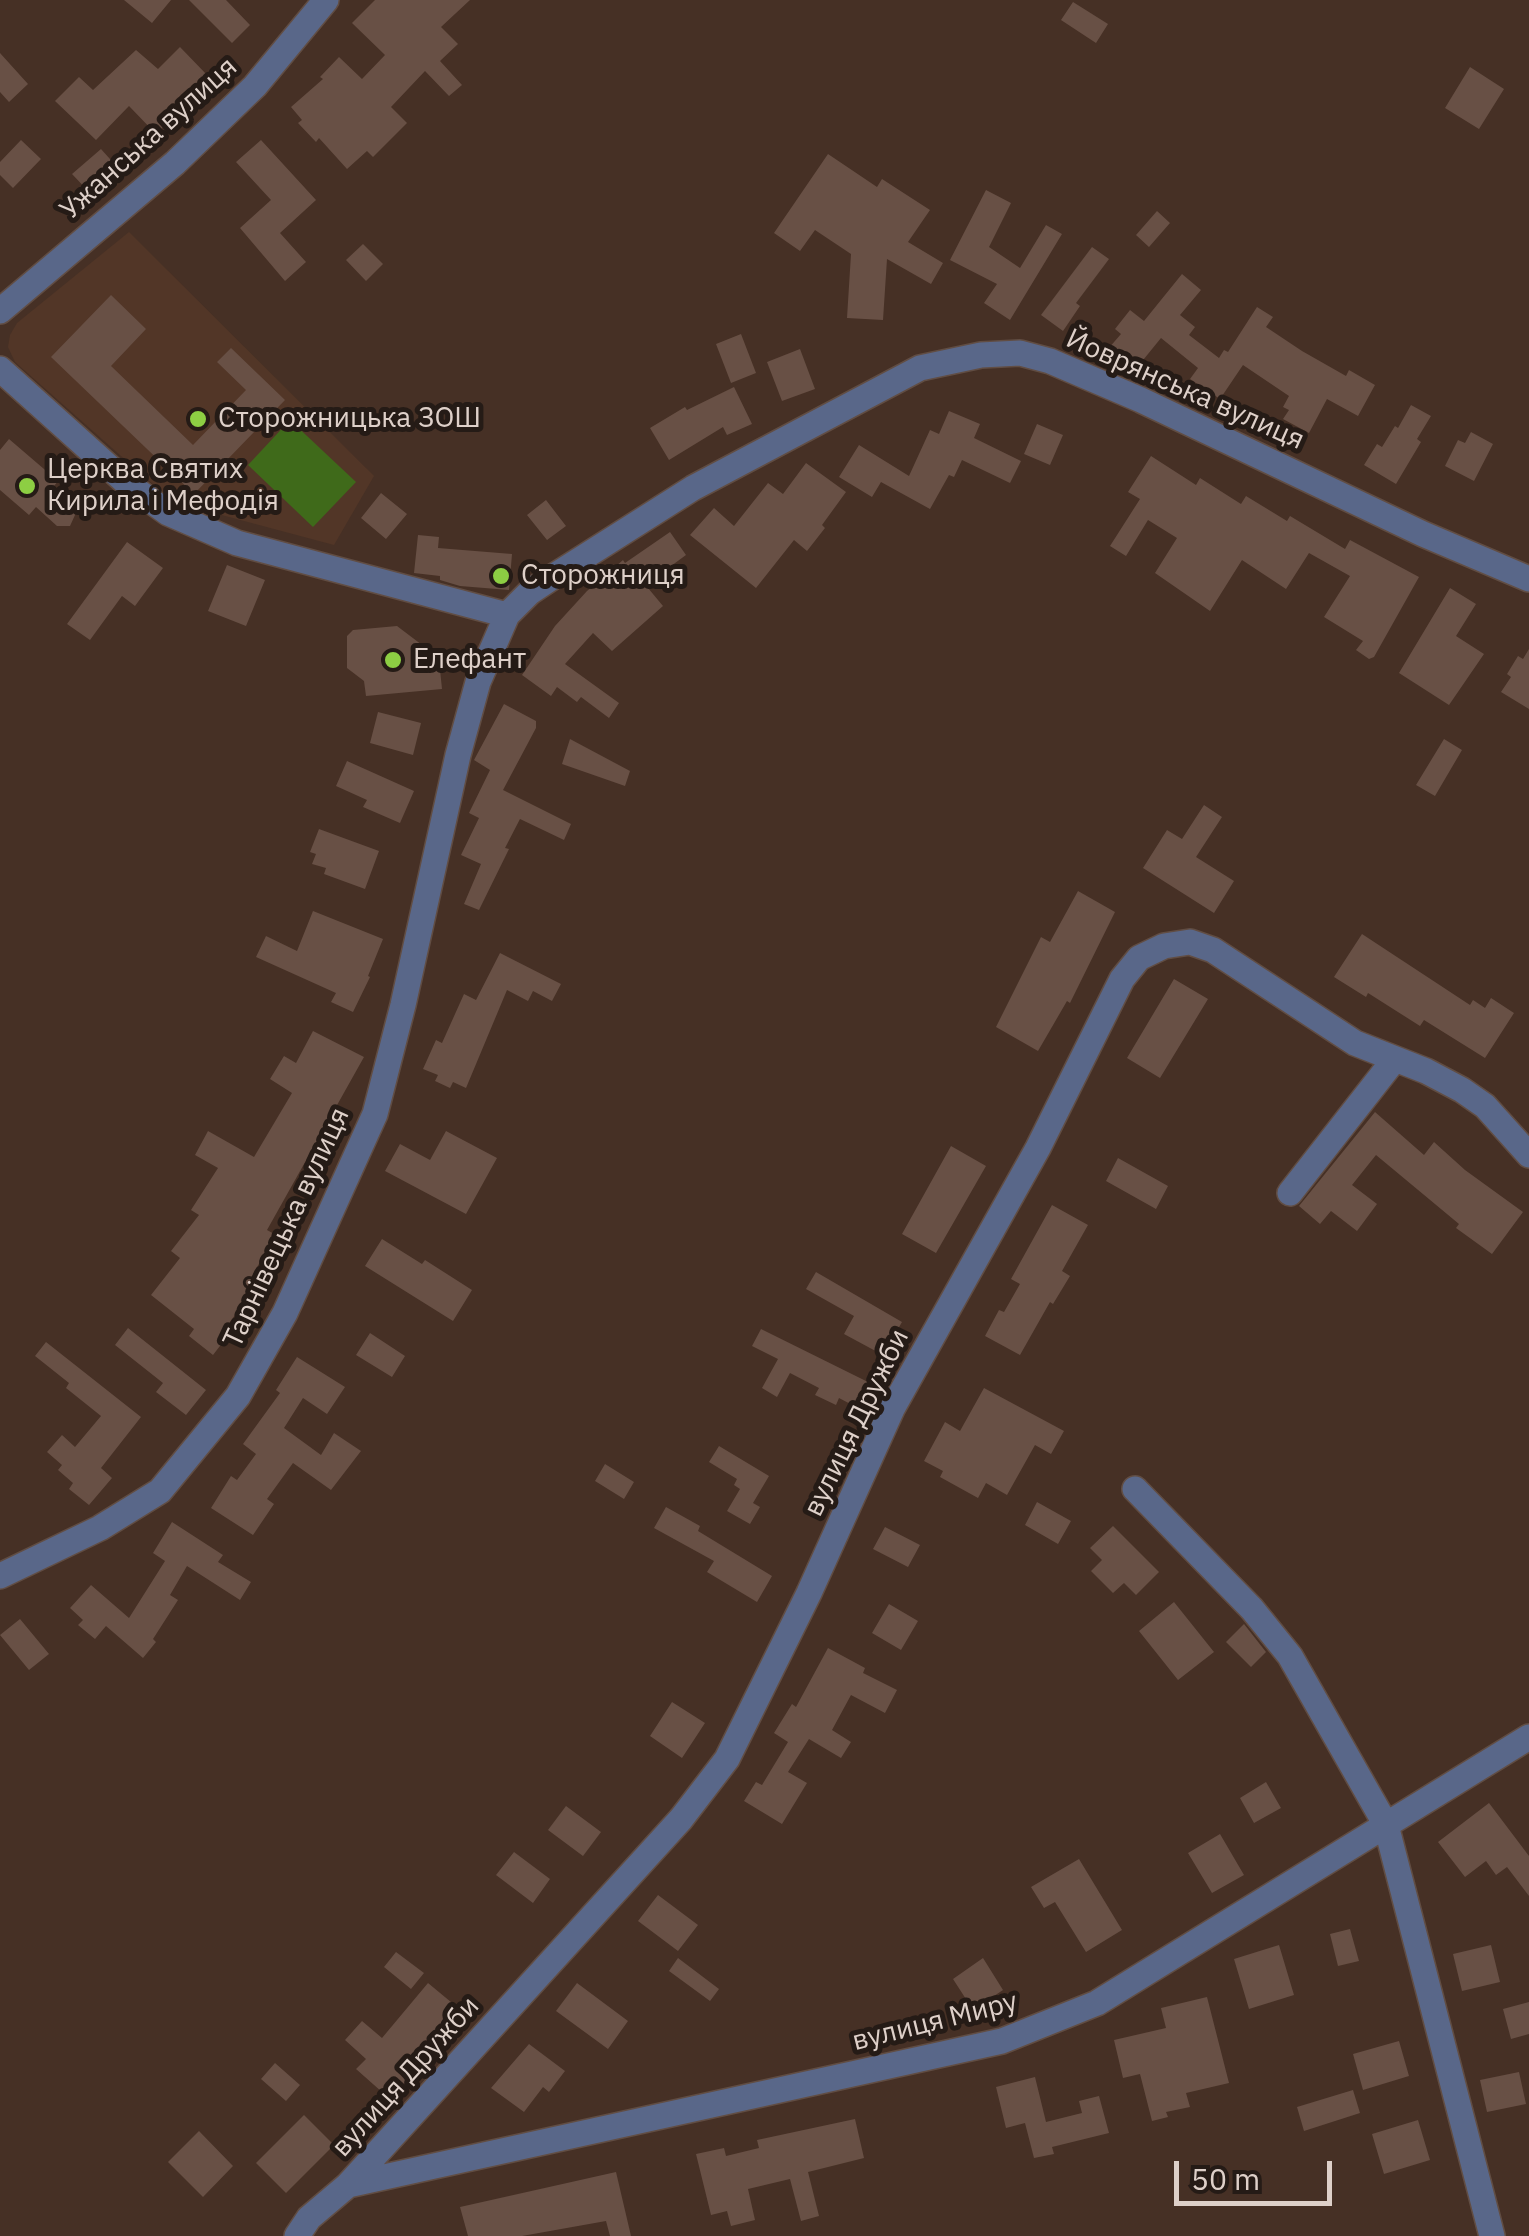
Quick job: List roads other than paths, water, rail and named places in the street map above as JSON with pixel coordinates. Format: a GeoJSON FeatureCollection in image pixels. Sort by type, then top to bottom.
{"type":"FeatureCollection","features":[{"type":"Feature","properties":{"kind":"street","name":"Ужанська вулиця"},"geometry":{"type":"LineString","coordinates":[[0,312],[176,162],[255,86],[326,0]]}},
{"type":"Feature","properties":{"kind":"street","name":"Йоврянська вулиця"},"geometry":{"type":"LineString","coordinates":[[507,615],[530,592],[693,488],[852,402],[920,368],[980,355],[1020,353],[1050,361],[1141,400],[1423,534],[1529,579]]}},
{"type":"Feature","properties":{"kind":"street"},"geometry":{"type":"LineString","coordinates":[[0,369],[129,485],[168,513],[237,543],[507,615]]}},
{"type":"Feature","properties":{"kind":"street","name":"Тарнівецька вулиця"},"geometry":{"type":"LineString","coordinates":[[0,1576],[100,1528],[160,1491],[238,1396],[284,1313],[375,1114],[458,755],[478,682],[507,615]]}},
{"type":"Feature","properties":{"kind":"street","name":"вулиця Дружби"},"geometry":{"type":"LineString","coordinates":[[297,2236],[309,2218],[348,2185],[681,1819],[727,1759],[892,1409],[1038,1148],[1122,979],[1140,958],[1164,946],[1190,942],[1214,950],[1355,1043],[1462,1090],[1485,1106],[1529,1155]]}},
{"type":"Feature","properties":{"kind":"street"},"geometry":{"type":"LineString","coordinates":[[1290,1193],[1394,1060]]}},
{"type":"Feature","properties":{"kind":"street"},"geometry":{"type":"LineString","coordinates":[[1135,1489],[1252,1609],[1290,1656],[1386,1825],[1492,2236]]}},
{"type":"Feature","properties":{"kind":"street","name":"вулиця Миру"},"geometry":{"type":"LineString","coordinates":[[348,2185],[1002,2041],[1097,2003],[1529,1737]]}},
{"type":"Feature","properties":{"kind":"place","name":"Сторожницька ЗОШ"},"geometry":{"type":"Point","coordinates":[198,419]}},
{"type":"Feature","properties":{"kind":"place","name":"Церква Святих Кирила і Мефодія"},"geometry":{"type":"Point","coordinates":[27,486]}},
{"type":"Feature","properties":{"kind":"place","name":"Сторожниця"},"geometry":{"type":"Point","coordinates":[501,576]}},
{"type":"Feature","properties":{"kind":"place","name":"Елефант"},"geometry":{"type":"Point","coordinates":[393,660]}}]}
